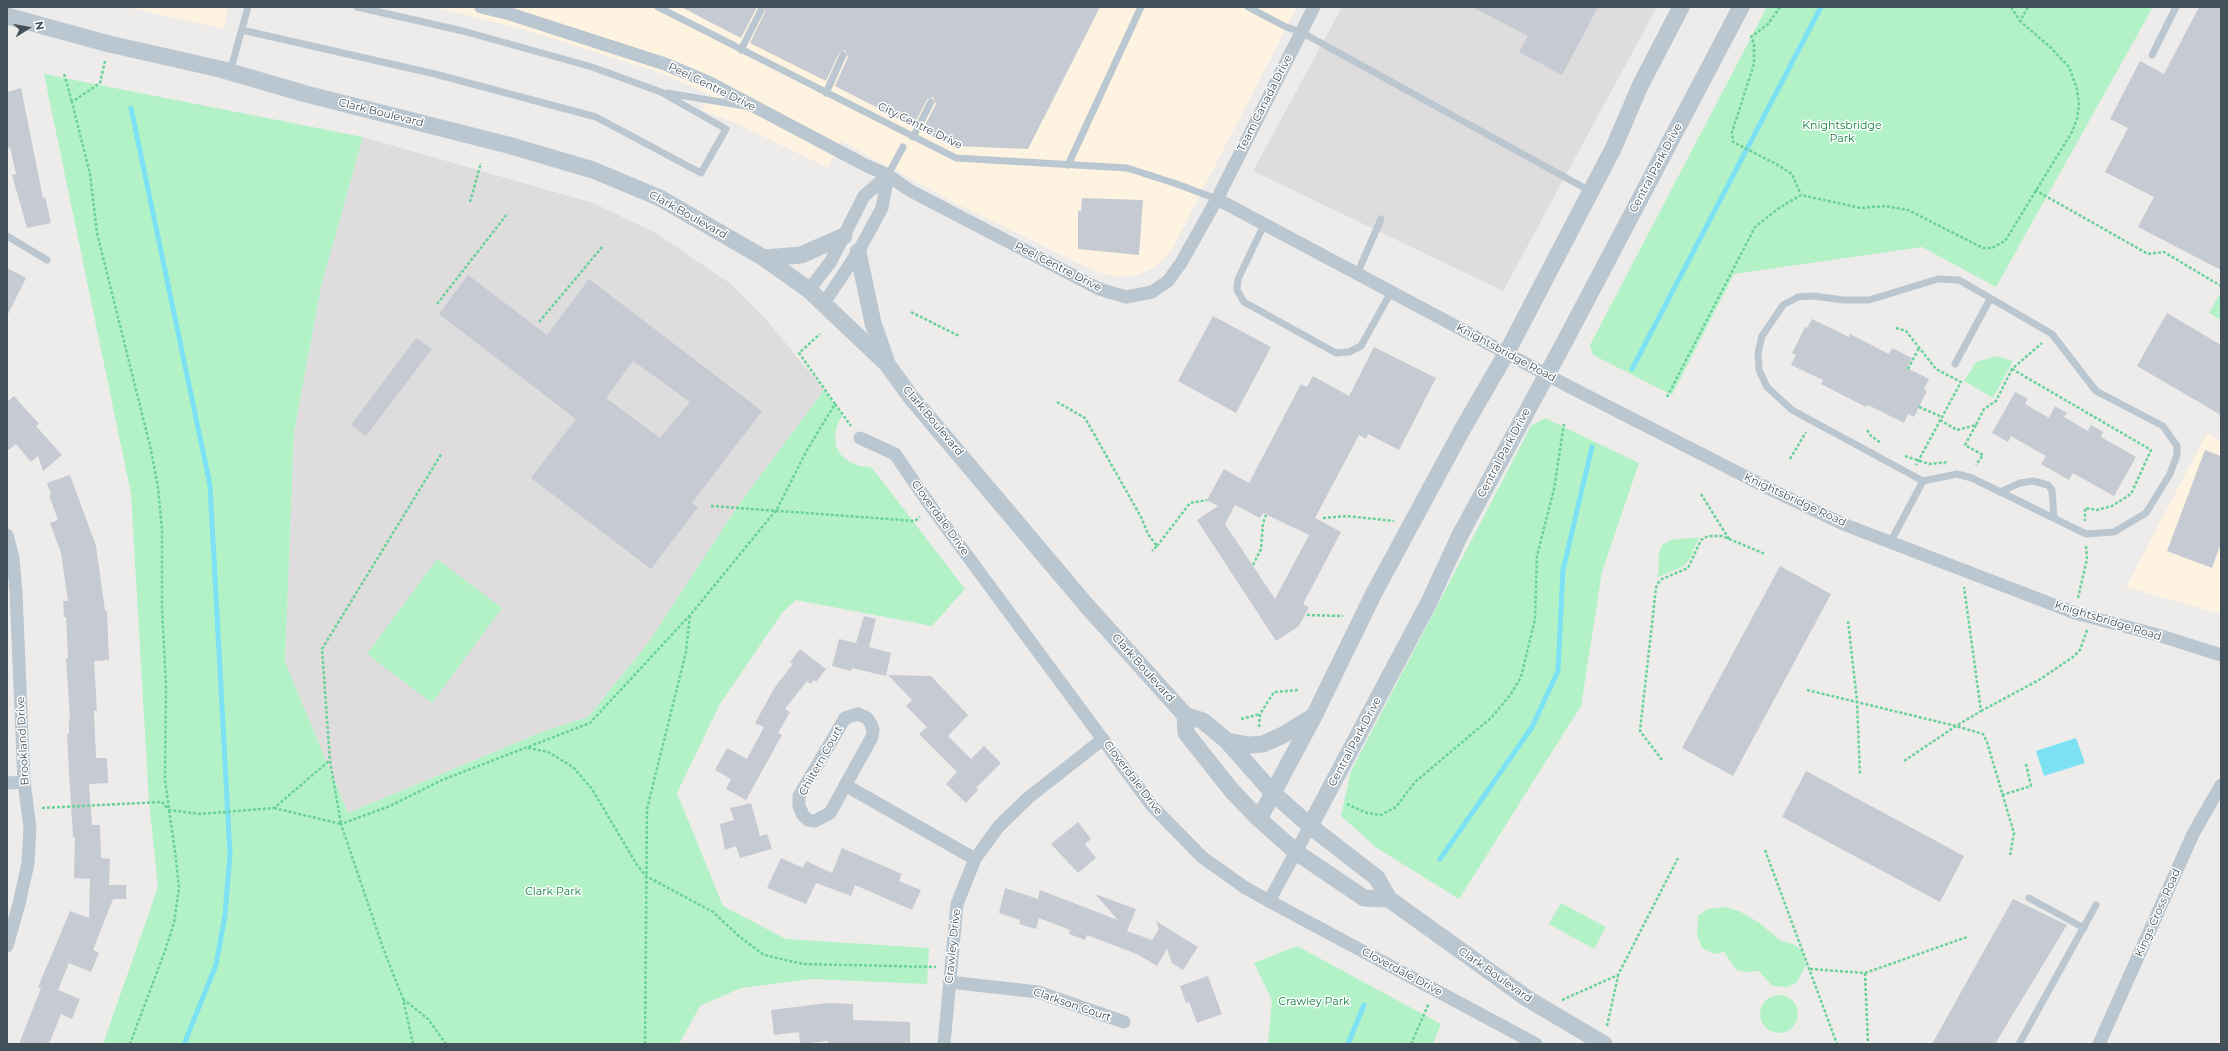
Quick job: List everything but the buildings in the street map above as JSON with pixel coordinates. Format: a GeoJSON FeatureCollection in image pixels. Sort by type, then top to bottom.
{"type":"FeatureCollection","features":[{"type":"Feature","properties":{"kind":"street","name":"Peel Centre Drive"},"geometry":{"type":"LineString","coordinates":[[480,7],[510,14],[665,64],[708,82],[865,165],[888,175],[909,190],[1099,288],[1126,297],[1152,292],[1168,281],[1216,199]]}},
{"type":"Feature","properties":{"kind":"street","name":"Team Canada Drive"},"geometry":{"type":"LineString","coordinates":[[1216,199],[1314,7]]}},
{"type":"Feature","properties":{"kind":"street"},"geometry":{"type":"LineString","coordinates":[[1259,819],[1314,716],[1374,593],[1462,430],[1507,352],[1591,191],[1613,148],[1640,86],[1681,7]]}},
{"type":"Feature","properties":{"kind":"street","name":"Central Park Drive"},"geometry":{"type":"LineString","coordinates":[[1269,901],[1429,602],[1460,534],[1547,374],[1740,7]]}},
{"type":"Feature","properties":{"kind":"street","name":"Clark Boulevard"},"geometry":{"type":"LineString","coordinates":[[7,16],[109,44],[230,72],[306,94],[508,145],[592,170],[660,198],[764,258],[809,290],[887,364],[910,396],[1087,606],[1185,715],[1203,720],[1227,741],[1273,793],[1310,826],[1377,878],[1389,899],[1543,1008],[1603,1044]]}},
{"type":"Feature","properties":{"kind":"street"},"geometry":{"type":"LineString","coordinates":[[809,290],[831,262],[864,196],[888,175]]}},
{"type":"Feature","properties":{"kind":"street"},"geometry":{"type":"LineString","coordinates":[[824,303],[858,252],[882,208],[888,175]]}},
{"type":"Feature","properties":{"kind":"street","name":"Knightsbridge Road"},"geometry":{"type":"LineString","coordinates":[[1216,199],[1547,374],[1774,491],[1843,524],[1891,541],[2075,613],[2221,656]]}},
{"type":"Feature","properties":{"kind":"street"},"geometry":{"type":"LineString","coordinates":[[764,258],[801,255],[844,236]]}},
{"type":"Feature","properties":{"kind":"street"},"geometry":{"type":"LineString","coordinates":[[858,252],[873,323],[887,364]]}},
{"type":"Feature","properties":{"kind":"street","name":"Cloverdale Drive"},"geometry":{"type":"LineString","coordinates":[[860,438],[895,454],[932,508],[1152,806],[1191,847],[1244,887],[1536,1044]]}},
{"type":"Feature","properties":{"kind":"street","name":"Brookland Drive"},"geometry":{"type":"LineString","coordinates":[[7,535],[13,558],[16,592],[24,782],[30,828],[28,863],[19,904],[7,946]]}},
{"type":"Feature","properties":{"kind":"street","name":"Chiltern Court"},"geometry":{"type":"LineString","coordinates":[[858,714],[866,718],[873,730],[845,785],[830,814],[815,821],[803,815],[799,806],[799,796],[844,718],[858,714]]}},
{"type":"Feature","properties":{"kind":"street"},"geometry":{"type":"LineString","coordinates":[[1185,715],[1186,733],[1232,791],[1259,819],[1296,852],[1364,898],[1389,899]]}},
{"type":"Feature","properties":{"kind":"street"},"geometry":{"type":"LineString","coordinates":[[1227,741],[1248,745],[1263,744],[1284,735],[1314,716]]}},
{"type":"Feature","properties":{"kind":"street","name":"Crawley Drive"},"geometry":{"type":"LineString","coordinates":[[944,1044],[957,904],[975,859],[999,826],[1028,798],[1103,739]]}},
{"type":"Feature","properties":{"kind":"street"},"geometry":{"type":"LineString","coordinates":[[7,783],[24,782]]}},
{"type":"Feature","properties":{"kind":"street"},"geometry":{"type":"LineString","coordinates":[[845,785],[975,859]]}},
{"type":"Feature","properties":{"kind":"street","name":"Kings Cross Road"},"geometry":{"type":"LineString","coordinates":[[2099,1044],[2193,834],[2221,785]]}},
{"type":"Feature","properties":{"kind":"street","name":"Clarkson Court"},"geometry":{"type":"LineString","coordinates":[[949,982],[1038,992],[1124,1022]]}},
{"type":"Feature","properties":{"kind":"lane"},"geometry":{"type":"LineString","coordinates":[[230,72],[248,7]]}},
{"type":"Feature","properties":{"kind":"lane"},"geometry":{"type":"LineString","coordinates":[[242,30],[435,74],[596,117],[701,173],[726,130],[661,92],[592,67],[463,31],[357,7]]}},
{"type":"Feature","properties":{"kind":"lane","name":"City Centre Drive"},"geometry":{"type":"LineString","coordinates":[[658,7],[667,9],[742,50],[956,158],[1127,168],[1174,183],[1216,199]]}},
{"type":"Feature","properties":{"kind":"lane"},"geometry":{"type":"LineString","coordinates":[[1068,165],[1141,7]]}},
{"type":"Feature","properties":{"kind":"lane"},"geometry":{"type":"LineString","coordinates":[[1248,7],[1286,27],[1301,32],[1591,191]]}},
{"type":"Feature","properties":{"kind":"lane"},"geometry":{"type":"LineString","coordinates":[[2152,55],[2176,7]]}},
{"type":"Feature","properties":{"kind":"lane"},"geometry":{"type":"LineString","coordinates":[[742,50],[761,10]]}},
{"type":"Feature","properties":{"kind":"lane"},"geometry":{"type":"LineString","coordinates":[[826,92],[843,55]]}},
{"type":"Feature","properties":{"kind":"lane"},"geometry":{"type":"LineString","coordinates":[[661,92],[754,107]]}},
{"type":"Feature","properties":{"kind":"lane"},"geometry":{"type":"LineString","coordinates":[[913,137],[931,102]]}},
{"type":"Feature","properties":{"kind":"lane"},"geometry":{"type":"LineString","coordinates":[[888,175],[903,147]]}},
{"type":"Feature","properties":{"kind":"lane"},"geometry":{"type":"LineString","coordinates":[[1357,274],[1381,219]]}},
{"type":"Feature","properties":{"kind":"lane"},"geometry":{"type":"LineString","coordinates":[[1264,225],[1238,279],[1236,290],[1244,302],[1336,354],[1349,352],[1361,346],[1391,292]]}},
{"type":"Feature","properties":{"kind":"lane"},"geometry":{"type":"LineString","coordinates":[[7,236],[47,260]]}},
{"type":"Feature","properties":{"kind":"lane"},"geometry":{"type":"LineString","coordinates":[[1938,279],[1959,280],[2052,334],[2096,391],[2163,426],[2177,446],[2177,456],[2170,474],[2146,513],[2114,532],[2086,534],[1972,478],[1957,474],[1923,481],[1792,410],[1767,387],[1759,370],[1758,353],[1762,336],[1783,305],[1798,297],[1814,296],[1843,300],[1869,300],[1938,279]]}},
{"type":"Feature","properties":{"kind":"lane"},"geometry":{"type":"LineString","coordinates":[[1955,364],[1990,299]]}},
{"type":"Feature","properties":{"kind":"lane"},"geometry":{"type":"LineString","coordinates":[[1891,541],[1923,481]]}},
{"type":"Feature","properties":{"kind":"lane"},"geometry":{"type":"LineString","coordinates":[[2000,492],[2020,483],[2033,481],[2048,485],[2052,490],[2054,518]]}},
{"type":"Feature","properties":{"kind":"lane"},"geometry":{"type":"LineString","coordinates":[[2028,898],[2084,928]]}},
{"type":"Feature","properties":{"kind":"lane"},"geometry":{"type":"LineString","coordinates":[[2019,1044],[2096,905]]}},
{"type":"Feature","properties":{"kind":"path"},"geometry":{"type":"LineString","coordinates":[[1780,7],[1768,24],[1751,37],[1754,43],[1754,64],[1732,132],[1733,142],[1764,157],[1792,174],[1801,196]]}},
{"type":"Feature","properties":{"kind":"path"},"geometry":{"type":"LineString","coordinates":[[1667,397],[1755,227],[1779,208],[1801,196],[1861,208],[1885,206],[1908,210],[1970,243],[1983,248],[1992,248],[2005,241],[2072,132],[2077,119],[2079,105],[2077,89],[2069,67],[2050,46],[2020,21],[2011,7]]}},
{"type":"Feature","properties":{"kind":"path"},"geometry":{"type":"LineString","coordinates":[[2020,21],[2028,7]]}},
{"type":"Feature","properties":{"kind":"path"},"geometry":{"type":"LineString","coordinates":[[72,102],[100,83],[109,44]]}},
{"type":"Feature","properties":{"kind":"path"},"geometry":{"type":"LineString","coordinates":[[64,74],[90,174],[97,233],[151,450],[158,488],[162,530],[162,608],[166,685],[165,780],[179,888],[174,922],[146,1007],[130,1044]]}},
{"type":"Feature","properties":{"kind":"path"},"geometry":{"type":"LineString","coordinates":[[470,202],[481,163]]}},
{"type":"Feature","properties":{"kind":"path"},"geometry":{"type":"LineString","coordinates":[[2035,190],[2148,254],[2164,252],[2221,286]]}},
{"type":"Feature","properties":{"kind":"path"},"geometry":{"type":"LineString","coordinates":[[437,304],[508,213]]}},
{"type":"Feature","properties":{"kind":"path"},"geometry":{"type":"LineString","coordinates":[[539,322],[602,246]]}},
{"type":"Feature","properties":{"kind":"path"},"geometry":{"type":"LineString","coordinates":[[911,312],[959,336]]}},
{"type":"Feature","properties":{"kind":"path"},"geometry":{"type":"LineString","coordinates":[[1896,328],[1906,331],[1936,369],[1961,382],[1911,474]]}},
{"type":"Feature","properties":{"kind":"path"},"geometry":{"type":"LineString","coordinates":[[820,334],[799,353],[860,438]]}},
{"type":"Feature","properties":{"kind":"path"},"geometry":{"type":"LineString","coordinates":[[1974,464],[1978,466],[1983,455],[1964,445],[1984,409],[1996,401],[2012,369],[2052,334]]}},
{"type":"Feature","properties":{"kind":"path"},"geometry":{"type":"LineString","coordinates":[[1908,369],[1919,348]]}},
{"type":"Feature","properties":{"kind":"path"},"geometry":{"type":"LineString","coordinates":[[2012,369],[2151,450],[2131,494],[2112,506],[2097,510],[2085,508],[2087,559],[2075,613]]}},
{"type":"Feature","properties":{"kind":"path"},"geometry":{"type":"LineString","coordinates":[[1057,402],[1085,418],[1141,517],[1148,534],[1157,546]]}},
{"type":"Feature","properties":{"kind":"path"},"geometry":{"type":"LineString","coordinates":[[27,809],[162,802],[169,810],[200,814],[274,808],[341,824],[390,806],[442,780],[590,723],[690,614],[777,509],[807,450],[835,404]]}},
{"type":"Feature","properties":{"kind":"path"},"geometry":{"type":"LineString","coordinates":[[1919,407],[1942,417]]}},
{"type":"Feature","properties":{"kind":"path"},"geometry":{"type":"LineString","coordinates":[[1940,420],[1957,430],[1976,425]]}},
{"type":"Feature","properties":{"kind":"path"},"geometry":{"type":"LineString","coordinates":[[1790,460],[1813,421]]}},
{"type":"Feature","properties":{"kind":"path"},"geometry":{"type":"LineString","coordinates":[[1347,804],[1367,813],[1381,815],[1396,807],[1415,782],[1492,717],[1518,683],[1535,620],[1537,556],[1554,489],[1564,424]]}},
{"type":"Feature","properties":{"kind":"path"},"geometry":{"type":"LineString","coordinates":[[1867,430],[1871,436],[1886,445]]}},
{"type":"Feature","properties":{"kind":"path"},"geometry":{"type":"LineString","coordinates":[[413,1044],[403,999],[341,824],[330,761],[322,649],[442,453]]}},
{"type":"Feature","properties":{"kind":"path"},"geometry":{"type":"LineString","coordinates":[[1903,455],[1929,464],[1951,462]]}},
{"type":"Feature","properties":{"kind":"path"},"geometry":{"type":"LineString","coordinates":[[1701,494],[1730,540]]}},
{"type":"Feature","properties":{"kind":"path"},"geometry":{"type":"LineString","coordinates":[[1152,551],[1190,503],[1207,500]]}},
{"type":"Feature","properties":{"kind":"path"},"geometry":{"type":"LineString","coordinates":[[711,506],[777,509],[915,521],[932,508]]}},
{"type":"Feature","properties":{"kind":"path"},"geometry":{"type":"LineString","coordinates":[[1253,565],[1261,549],[1263,523],[1266,515]]}},
{"type":"Feature","properties":{"kind":"path"},"geometry":{"type":"LineString","coordinates":[[1323,518],[1346,516],[1400,522]]}},
{"type":"Feature","properties":{"kind":"path"},"geometry":{"type":"LineString","coordinates":[[1662,760],[1640,731],[1656,588],[1662,579],[1688,568],[1701,540],[1715,535],[1765,554]]}},
{"type":"Feature","properties":{"kind":"path"},"geometry":{"type":"LineString","coordinates":[[1962,570],[1982,711]]}},
{"type":"Feature","properties":{"kind":"path"},"geometry":{"type":"LineString","coordinates":[[645,1044],[647,809],[686,652],[690,614]]}},
{"type":"Feature","properties":{"kind":"path"},"geometry":{"type":"LineString","coordinates":[[1307,616],[1350,617]]}},
{"type":"Feature","properties":{"kind":"path"},"geometry":{"type":"LineString","coordinates":[[1904,761],[1956,726],[2039,680],[2073,657],[2080,650],[2091,617]]}},
{"type":"Feature","properties":{"kind":"path"},"geometry":{"type":"LineString","coordinates":[[1848,621],[1857,701],[1860,775]]}},
{"type":"Feature","properties":{"kind":"path"},"geometry":{"type":"LineString","coordinates":[[1258,729],[1261,724],[1260,714],[1274,692],[1299,690]]}},
{"type":"Feature","properties":{"kind":"path"},"geometry":{"type":"LineString","coordinates":[[1807,690],[1980,732],[1986,738],[2014,833],[2010,855]]}},
{"type":"Feature","properties":{"kind":"path"},"geometry":{"type":"LineString","coordinates":[[1241,719],[1260,714]]}},
{"type":"Feature","properties":{"kind":"path"},"geometry":{"type":"LineString","coordinates":[[527,748],[548,752],[573,767],[592,789],[637,865],[646,876],[713,912],[740,937],[764,955],[803,964],[951,968]]}},
{"type":"Feature","properties":{"kind":"path"},"geometry":{"type":"LineString","coordinates":[[274,808],[330,761]]}},
{"type":"Feature","properties":{"kind":"path"},"geometry":{"type":"LineString","coordinates":[[2002,795],[2031,786],[2026,764]]}},
{"type":"Feature","properties":{"kind":"path"},"geometry":{"type":"LineString","coordinates":[[1765,850],[1837,1044]]}},
{"type":"Feature","properties":{"kind":"path"},"geometry":{"type":"LineString","coordinates":[[1603,1044],[1618,975],[1678,858]]}},
{"type":"Feature","properties":{"kind":"path"},"geometry":{"type":"LineString","coordinates":[[1810,969],[1865,973],[1967,938]]}},
{"type":"Feature","properties":{"kind":"path"},"geometry":{"type":"LineString","coordinates":[[1865,973],[1868,1044]]}},
{"type":"Feature","properties":{"kind":"path"},"geometry":{"type":"LineString","coordinates":[[1543,1008],[1618,975]]}},
{"type":"Feature","properties":{"kind":"path"},"geometry":{"type":"LineString","coordinates":[[1411,1044],[1434,989]]}},
{"type":"Feature","properties":{"kind":"path"},"geometry":{"type":"LineString","coordinates":[[403,999],[428,1019],[446,1044]]}},
{"type":"Feature","properties":{"kind":"shaded area"},"geometry":{"type":"Polygon","coordinates":[[[126,7],[228,7],[224,29],[126,7]]]}},
{"type":"Feature","properties":{"kind":"shaded area"},"geometry":{"type":"Polygon","coordinates":[[[435,7],[1297,7],[1170,253],[1155,267],[1137,275],[1116,277],[1097,272],[955,203],[841,141],[828,168],[738,124],[702,110],[710,95],[664,74],[526,30],[435,7]]]}},
{"type":"Feature","properties":{"kind":"shaded area"},"geometry":{"type":"Polygon","coordinates":[[[1342,7],[1657,7],[1503,291],[1253,171],[1342,7]]]}},
{"type":"Feature","properties":{"kind":"shaded area"},"geometry":{"type":"Polygon","coordinates":[[[363,137],[593,203],[654,232],[731,284],[765,318],[824,390],[737,507],[648,643],[588,717],[547,730],[348,813],[285,662],[294,433],[321,287],[363,137]]]}},
{"type":"Feature","properties":{"kind":"shaded area"},"geometry":{"type":"Polygon","coordinates":[[[2207,433],[2221,441],[2221,614],[2126,587],[2207,433]]]}},
{"type":"Feature","properties":{"kind":"green space","name":"Knightsbridge Park"},"geometry":{"type":"Polygon","coordinates":[[[1767,7],[2153,7],[1996,287],[1922,247],[1734,274],[1672,395],[1593,355],[1590,345],[1767,7]]]}},
{"type":"Feature","properties":{"kind":"green space","name":"Clark Park"},"geometry":{"type":"Polygon","coordinates":[[[44,74],[363,137],[321,287],[294,433],[285,662],[348,813],[547,730],[588,717],[648,643],[737,507],[824,390],[842,416],[837,425],[835,436],[836,446],[841,455],[850,462],[859,466],[870,467],[873,469],[965,589],[932,626],[796,600],[782,613],[720,704],[677,793],[723,906],[786,939],[929,948],[927,984],[812,979],[741,988],[700,1006],[679,1044],[103,1044],[158,887],[149,802],[131,494],[44,74]]]}},
{"type":"Feature","properties":{"kind":"green space"},"geometry":{"type":"Polygon","coordinates":[[[2219,295],[2221,297],[2221,320],[2209,313],[2219,295]]]}},
{"type":"Feature","properties":{"kind":"green space"},"geometry":{"type":"Polygon","coordinates":[[[1997,356],[2013,361],[1993,398],[1964,381],[1976,362],[1997,356]]]}},
{"type":"Feature","properties":{"kind":"green space"},"geometry":{"type":"Polygon","coordinates":[[[1545,418],[1639,463],[1602,572],[1581,706],[1459,899],[1377,848],[1341,816],[1351,771],[1531,426],[1545,418]]]}},
{"type":"Feature","properties":{"kind":"green space"},"geometry":{"type":"Polygon","coordinates":[[[1699,537],[1690,559],[1684,566],[1658,577],[1659,554],[1662,545],[1671,540],[1699,537]]]}},
{"type":"Feature","properties":{"kind":"green space"},"geometry":{"type":"Polygon","coordinates":[[[437,559],[502,608],[432,703],[367,654],[437,559]]]}},
{"type":"Feature","properties":{"kind":"green space"},"geometry":{"type":"Polygon","coordinates":[[[1561,903],[1606,927],[1594,949],[1549,924],[1561,903]]]}},
{"type":"Feature","properties":{"kind":"green space"},"geometry":{"type":"Polygon","coordinates":[[[1724,907],[1739,911],[1758,922],[1781,941],[1794,944],[1802,951],[1806,965],[1797,982],[1788,987],[1772,986],[1759,971],[1746,972],[1736,970],[1724,952],[1715,954],[1702,948],[1697,935],[1698,916],[1707,909],[1724,907]]]}},
{"type":"Feature","properties":{"kind":"green space","name":"Crawley Park"},"geometry":{"type":"Polygon","coordinates":[[[1297,946],[1441,1024],[1433,1044],[1268,1044],[1272,1000],[1254,963],[1297,946]]]}},
{"type":"Feature","properties":{"kind":"green space"},"geometry":{"type":"Polygon","coordinates":[[[1775,995],[1783,995],[1790,998],[1795,1003],[1798,1014],[1795,1025],[1790,1030],[1783,1033],[1775,1033],[1768,1030],[1763,1025],[1760,1018],[1760,1010],[1763,1003],[1768,998],[1775,995]]]}},
{"type":"Feature","properties":{"kind":"water"},"geometry":{"type":"Polygon","coordinates":[[[2076,738],[2085,763],[2044,776],[2036,751],[2076,738]]]}},
{"type":"Feature","properties":{"kind":"waterway"},"geometry":{"type":"LineString","coordinates":[[1632,369],[1821,7]]}},
{"type":"Feature","properties":{"kind":"waterway"},"geometry":{"type":"LineString","coordinates":[[131,108],[210,485],[230,854],[225,915],[216,965],[184,1044]]}},
{"type":"Feature","properties":{"kind":"waterway"},"geometry":{"type":"LineString","coordinates":[[1440,859],[1532,727],[1558,671],[1563,570],[1592,447]]}},
{"type":"Feature","properties":{"kind":"waterway"},"geometry":{"type":"LineString","coordinates":[[1348,1044],[1364,1005]]}}]}
